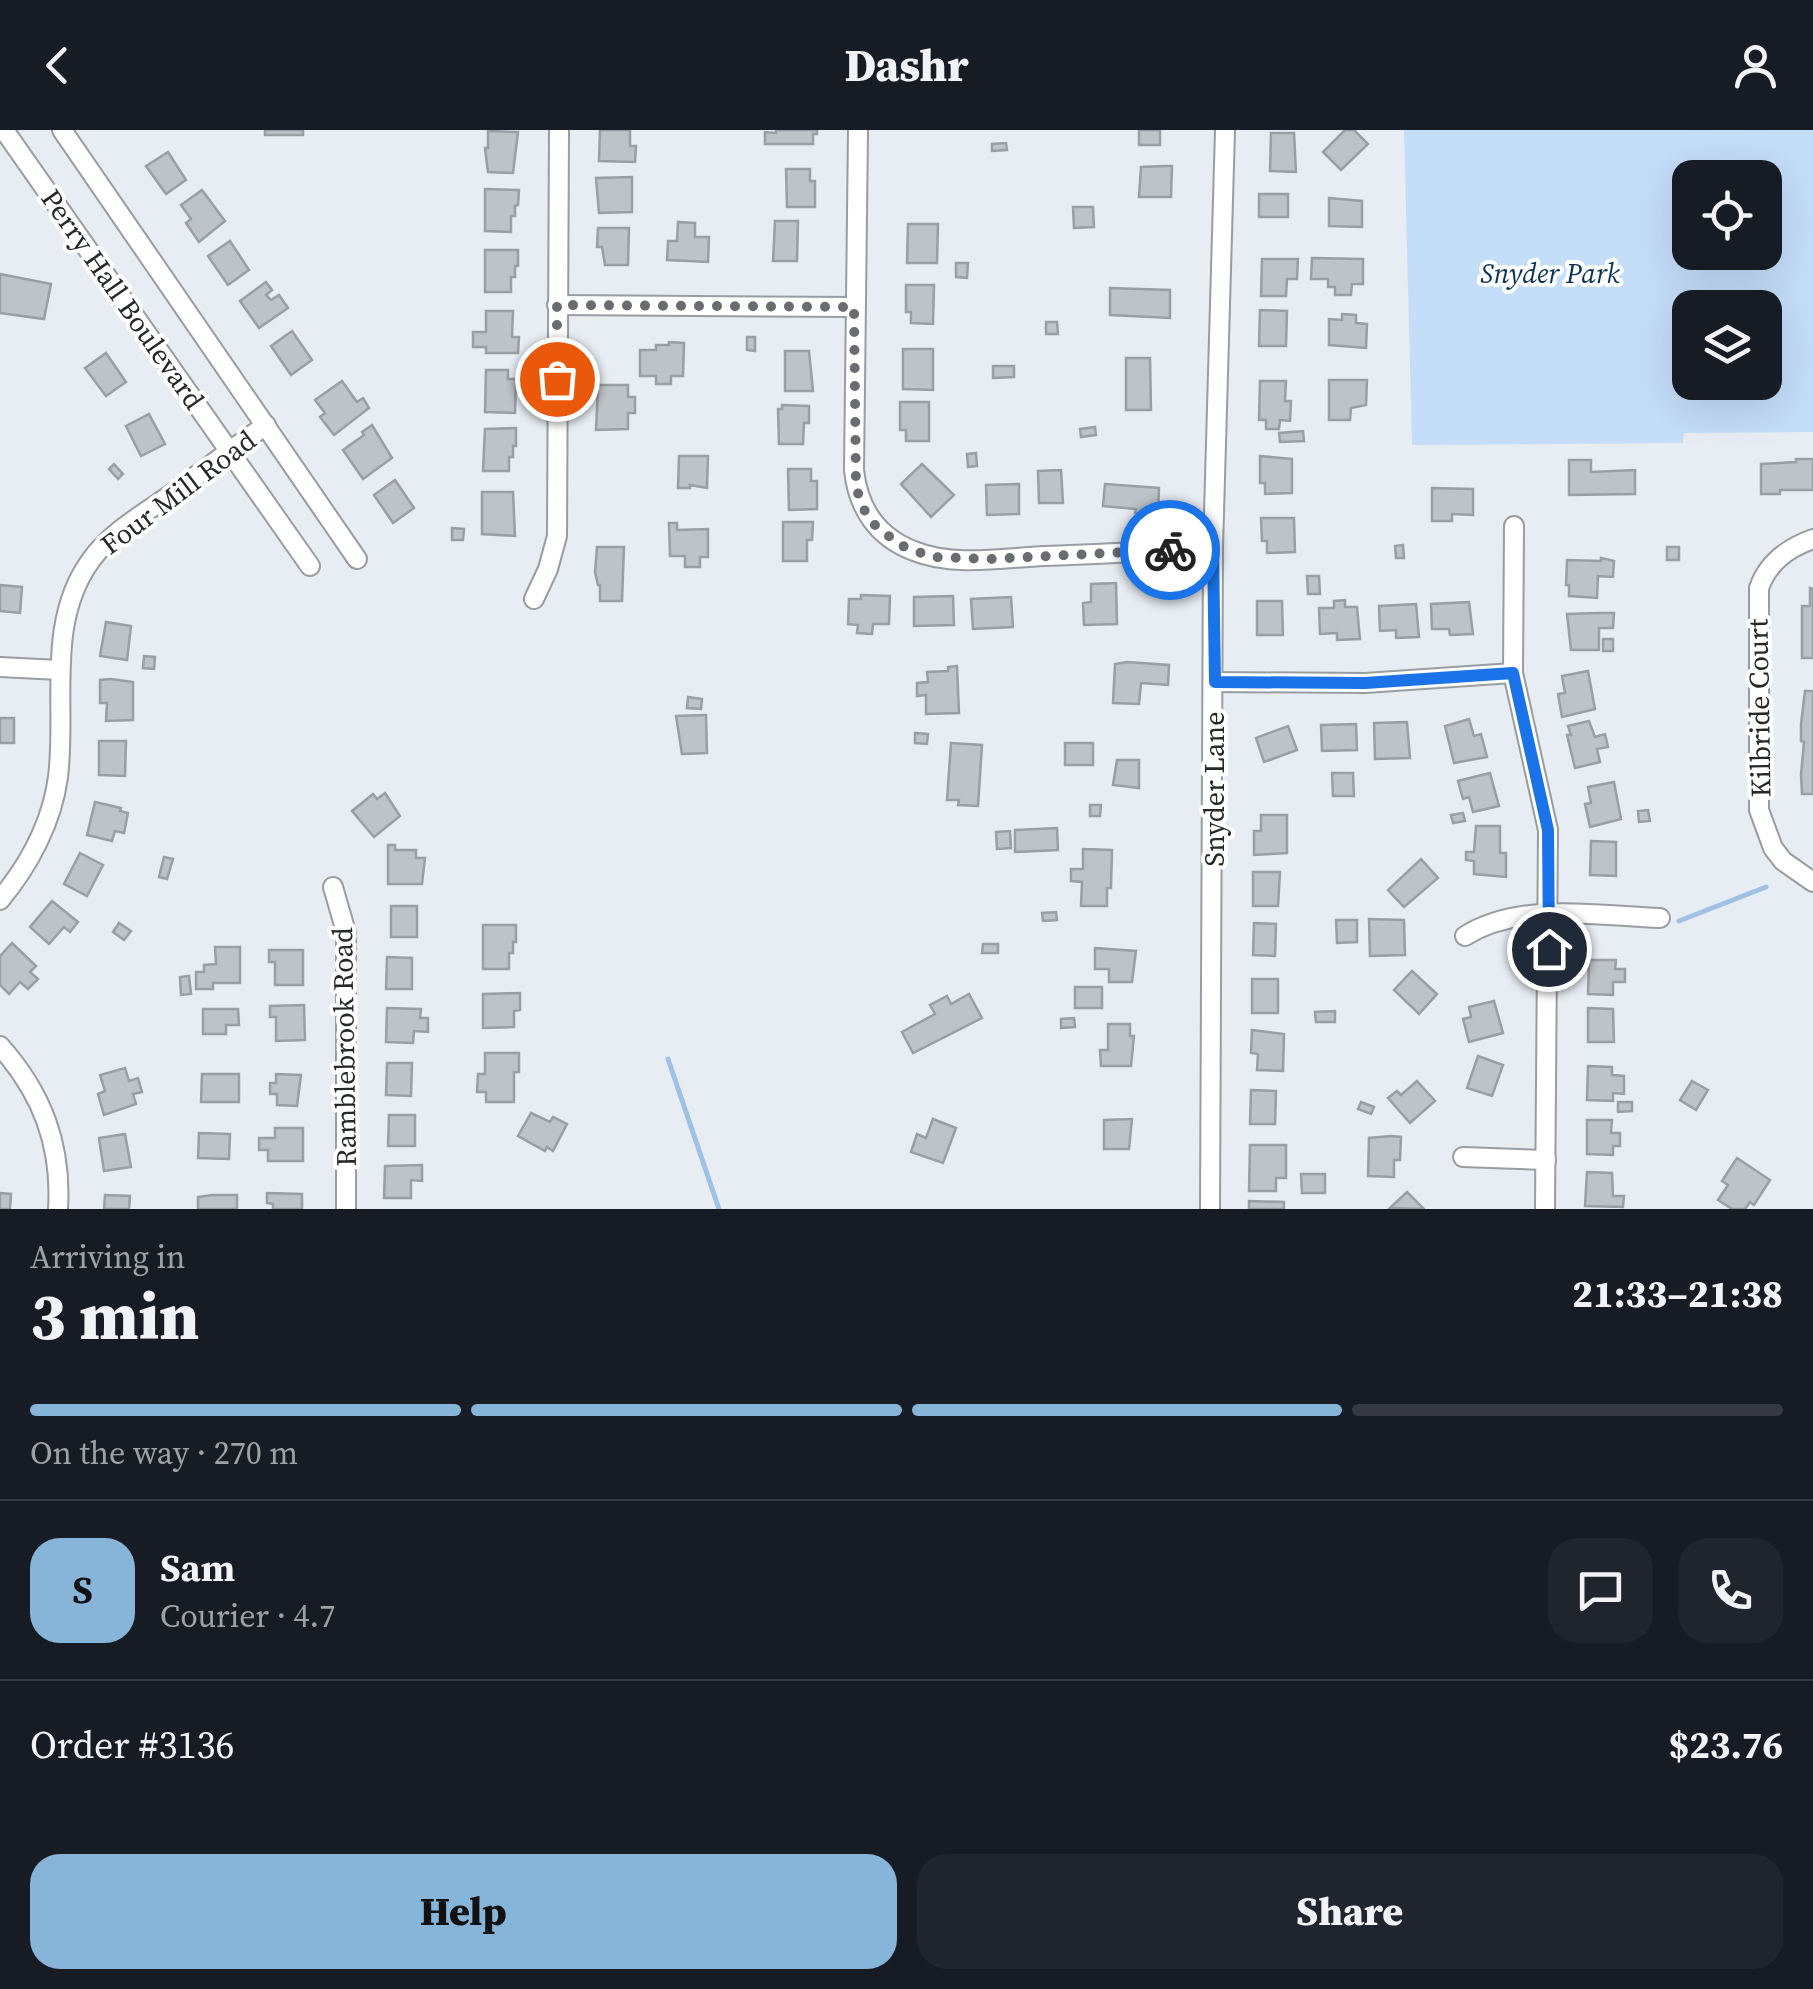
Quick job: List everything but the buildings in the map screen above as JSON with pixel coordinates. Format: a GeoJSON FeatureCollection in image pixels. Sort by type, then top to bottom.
{"type":"FeatureCollection","features":[{"type":"Feature","properties":{"kind":"street","name":"Perry Hall Boulevard"},"geometry":{"type":"LineString","coordinates":[[4,130],[310,566]]}},
{"type":"Feature","properties":{"kind":"street","name":"Perry Hall Boulevard"},"geometry":{"type":"LineString","coordinates":[[62,130],[357,560]]}},
{"type":"Feature","properties":{"kind":"street"},"geometry":{"type":"LineString","coordinates":[[534,599],[557,536],[559,130]]}},
{"type":"Feature","properties":{"kind":"street"},"geometry":{"type":"LineString","coordinates":[[858,130],[854,307],[856,488],[866,514],[900,545],[932,557],[1213,548]]}},
{"type":"Feature","properties":{"kind":"street","name":"Snyder Lane"},"geometry":{"type":"LineString","coordinates":[[1210,1209],[1213,548],[1225,130]]}},
{"type":"Feature","properties":{"kind":"street"},"geometry":{"type":"LineString","coordinates":[[557,305],[854,307]]}},
{"type":"Feature","properties":{"kind":"street","name":"Four Mill Road"},"geometry":{"type":"LineString","coordinates":[[0,900],[39,840],[54,798],[60,730],[59,670],[68,608],[77,583],[90,562],[124,528],[266,425]]}},
{"type":"Feature","properties":{"kind":"street"},"geometry":{"type":"LineString","coordinates":[[1514,526],[1513,673],[1548,830],[1545,1209]]}},
{"type":"Feature","properties":{"kind":"street","name":"Kilbride Court"},"geometry":{"type":"LineString","coordinates":[[1813,538],[1780,556],[1759,588],[1757,783],[1762,827],[1772,848],[1813,882]]}},
{"type":"Feature","properties":{"kind":"street"},"geometry":{"type":"LineString","coordinates":[[0,667],[59,670]]}},
{"type":"Feature","properties":{"kind":"street"},"geometry":{"type":"LineString","coordinates":[[1215,682],[1365,683],[1513,673]]}},
{"type":"Feature","properties":{"kind":"street","name":"Ramblebrook Road"},"geometry":{"type":"LineString","coordinates":[[333,886],[346,932],[346,1209]]}},
{"type":"Feature","properties":{"kind":"street"},"geometry":{"type":"LineString","coordinates":[[1465,936],[1506,919],[1550,914],[1660,918]]}},
{"type":"Feature","properties":{"kind":"street"},"geometry":{"type":"LineString","coordinates":[[0,1046],[22,1072],[44,1109],[56,1157],[58,1209]]}},
{"type":"Feature","properties":{"kind":"street"},"geometry":{"type":"LineString","coordinates":[[1463,1157],[1546,1160]]}},
{"type":"Feature","properties":{"kind":"green space","name":"Snyder Park"},"geometry":{"type":"Polygon","coordinates":[[[1404,130],[1813,130],[1813,432],[1684,433],[1683,443],[1412,445],[1404,130]]]}},
{"type":"Feature","properties":{"kind":"waterway"},"geometry":{"type":"LineString","coordinates":[[1679,921],[1766,887]]}},
{"type":"Feature","properties":{"kind":"waterway"},"geometry":{"type":"LineString","coordinates":[[668,1059],[719,1209]]}},
{"type":"Feature","properties":{"kind":"way so far"},"geometry":{"type":"LineString","coordinates":[[557,379],[557,305],[854,307],[856,488],[866,514],[900,545],[932,557],[958,559],[1170,550]]}},
{"type":"Feature","properties":{"kind":"route"},"geometry":{"type":"LineString","coordinates":[[1170,550],[1213,548],[1215,682],[1365,683],[1513,673],[1548,830],[1549,949]]}}]}
